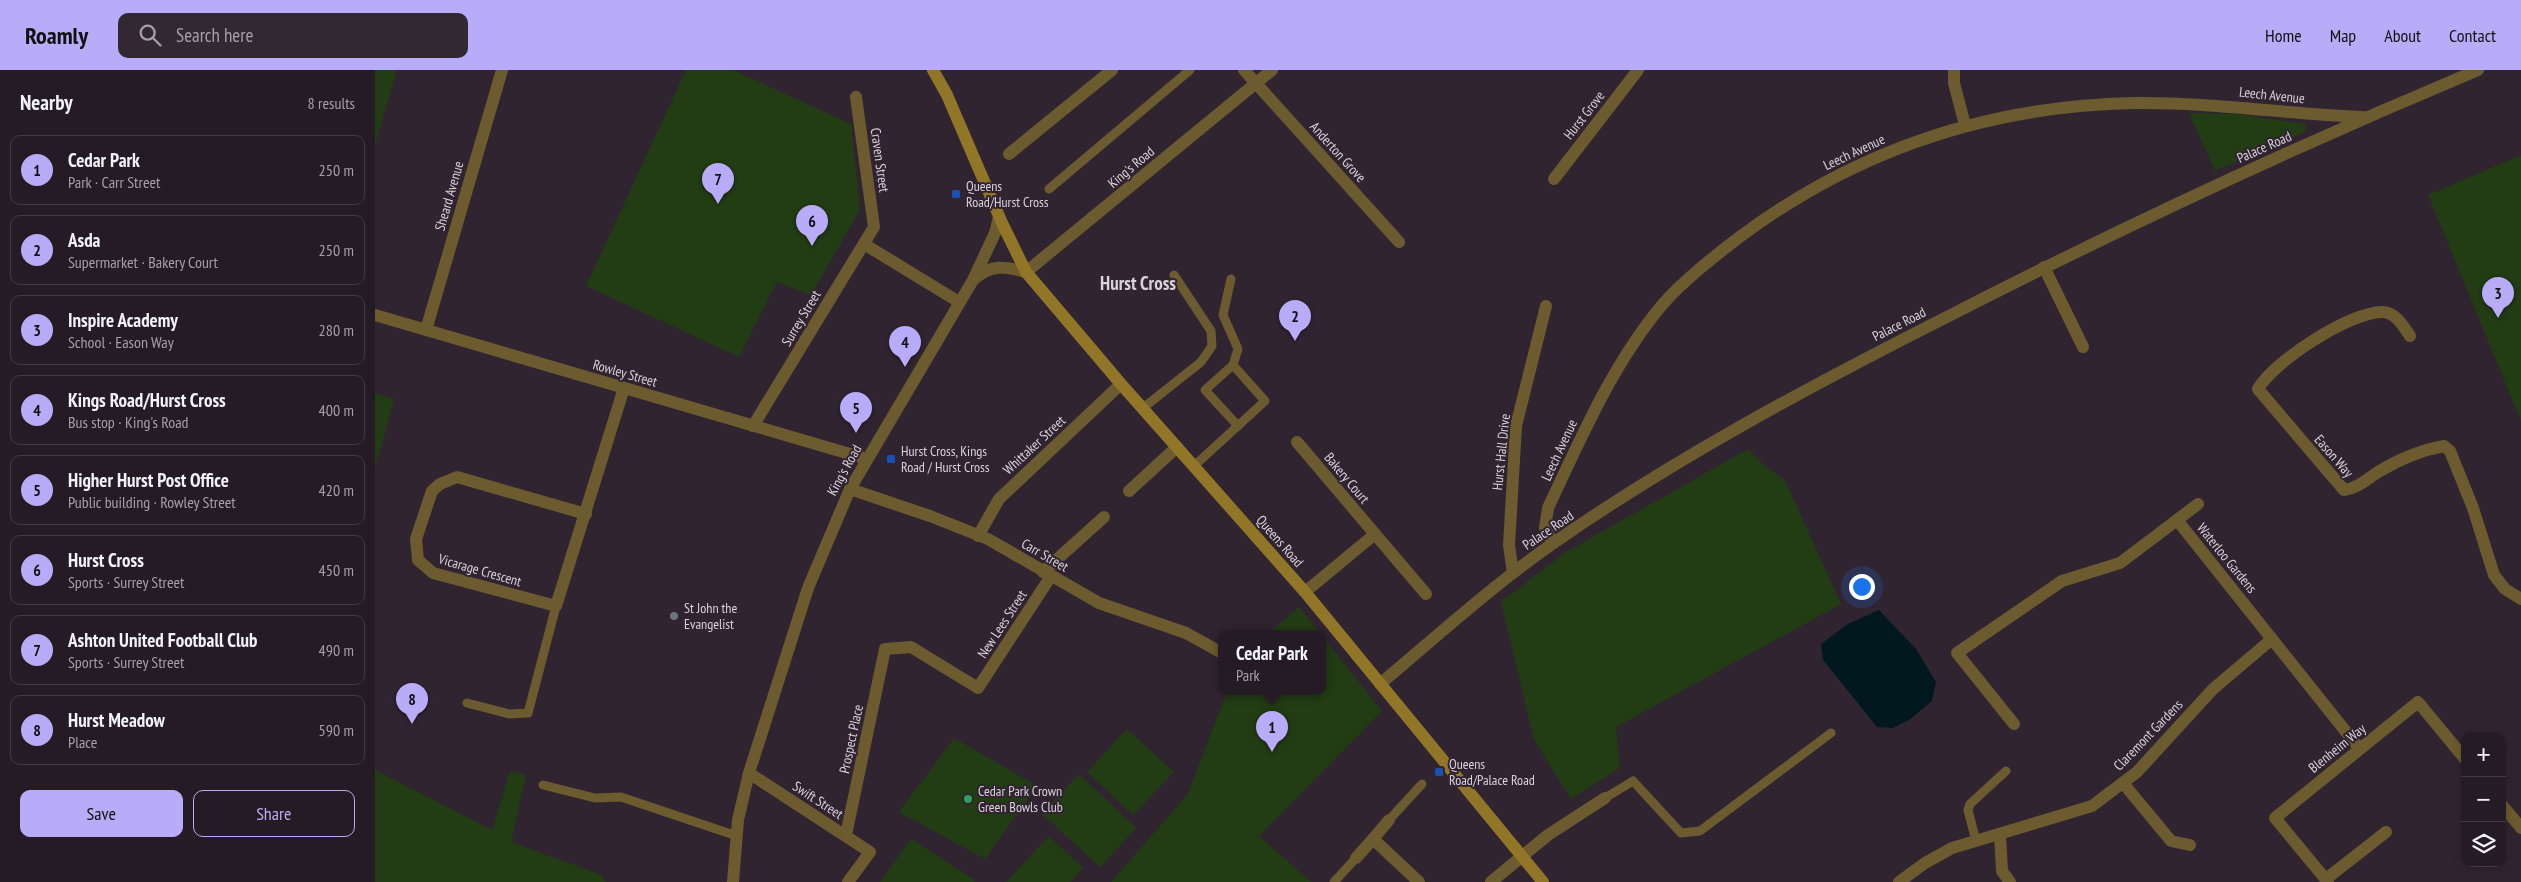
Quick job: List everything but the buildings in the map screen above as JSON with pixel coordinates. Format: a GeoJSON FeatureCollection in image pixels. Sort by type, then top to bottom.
{"type":"FeatureCollection","features":[{"type":"Feature","properties":{"kind":"main road","name":"Queens Road"},"geometry":{"type":"LineString","coordinates":[[933,70],[947,94],[999,217],[1027,272],[1121,384],[1305,592],[1543,882]]}},
{"type":"Feature","properties":{"kind":"street","name":"Sheard Avenue"},"geometry":{"type":"LineString","coordinates":[[426,330],[502,70]]}},
{"type":"Feature","properties":{"kind":"street"},"geometry":{"type":"LineString","coordinates":[[1009,154],[1112,70]]}},
{"type":"Feature","properties":{"kind":"street","name":"Anderton Grove"},"geometry":{"type":"LineString","coordinates":[[1244,70],[1399,242]]}},
{"type":"Feature","properties":{"kind":"street","name":"King's Road"},"geometry":{"type":"LineString","coordinates":[[733,882],[738,820],[749,774],[808,588],[850,489],[973,280],[983,272],[1003,266],[1027,272],[1272,70]]}},
{"type":"Feature","properties":{"kind":"street","name":"Hurst Grove"},"geometry":{"type":"LineString","coordinates":[[1554,179],[1638,70]]}},
{"type":"Feature","properties":{"kind":"street"},"geometry":{"type":"LineString","coordinates":[[1954,70],[1954,83],[1965,125]]}},
{"type":"Feature","properties":{"kind":"street","name":"Palace Road"},"geometry":{"type":"LineString","coordinates":[[1380,684],[1513,573],[1553,543],[1681,460],[1730,432],[1822,381],[2044,267],[2365,118],[2478,70]]}},
{"type":"Feature","properties":{"kind":"street","name":"Craven Street"},"geometry":{"type":"LineString","coordinates":[[856,97],[875,227]]}},
{"type":"Feature","properties":{"kind":"street","name":"Leech Avenue"},"geometry":{"type":"LineString","coordinates":[[1553,543],[1545,528],[1548,508],[1601,398],[1631,348],[1663,304],[1714,257],[1767,216],[1831,178],[1923,138],[1965,125],[2021,113],[2134,103],[2233,106],[2365,118]]}},
{"type":"Feature","properties":{"kind":"street"},"geometry":{"type":"LineString","coordinates":[[973,280],[995,233],[999,217]]}},
{"type":"Feature","properties":{"kind":"street","name":"Surrey Street"},"geometry":{"type":"LineString","coordinates":[[753,426],[875,227]]}},
{"type":"Feature","properties":{"kind":"street"},"geometry":{"type":"LineString","coordinates":[[864,244],[959,302]]}},
{"type":"Feature","properties":{"kind":"street"},"geometry":{"type":"LineString","coordinates":[[2044,267],[2083,347]]}},
{"type":"Feature","properties":{"kind":"street","name":"Hurst Hall Drive"},"geometry":{"type":"LineString","coordinates":[[1513,573],[1509,545],[1516,426],[1546,306]]}},
{"type":"Feature","properties":{"kind":"street","name":"Eason Way"},"geometry":{"type":"LineString","coordinates":[[2410,336],[2397,318],[2383,312],[2347,321],[2285,360],[2258,389],[2343,490],[2358,487],[2379,472],[2406,458],[2444,446],[2450,451],[2473,508],[2494,575],[2505,589],[2521,600]]}},
{"type":"Feature","properties":{"kind":"street","name":"Rowley Street"},"geometry":{"type":"LineString","coordinates":[[375,315],[867,459]]}},
{"type":"Feature","properties":{"kind":"street","name":"Whittaker Street"},"geometry":{"type":"LineString","coordinates":[[978,536],[999,499],[1121,384]]}},
{"type":"Feature","properties":{"kind":"street"},"geometry":{"type":"LineString","coordinates":[[556,606],[624,388]]}},
{"type":"Feature","properties":{"kind":"street","name":"Bakery Court"},"geometry":{"type":"LineString","coordinates":[[1297,442],[1426,594]]}},
{"type":"Feature","properties":{"kind":"street"},"geometry":{"type":"LineString","coordinates":[[1129,490],[1177,447]]}},
{"type":"Feature","properties":{"kind":"street","name":"Vicarage Crescent"},"geometry":{"type":"LineString","coordinates":[[556,606],[433,573],[418,560],[416,539],[432,491],[440,484],[457,477],[585,514]]}},
{"type":"Feature","properties":{"kind":"street","name":"Carr Street"},"geometry":{"type":"LineString","coordinates":[[850,489],[930,516],[988,539],[1099,603],[1186,633],[1218,651]]}},
{"type":"Feature","properties":{"kind":"street"},"geometry":{"type":"LineString","coordinates":[[2177,520],[2198,504]]}},
{"type":"Feature","properties":{"kind":"street","name":"New Lees Street"},"geometry":{"type":"LineString","coordinates":[[885,649],[911,647],[978,688],[1047,574],[1104,517]]}},
{"type":"Feature","properties":{"kind":"street","name":"Waterloo Gardens"},"geometry":{"type":"LineString","coordinates":[[2014,724],[1957,653],[2063,581],[2120,563],[2177,520],[2359,748]]}},
{"type":"Feature","properties":{"kind":"street"},"geometry":{"type":"LineString","coordinates":[[1305,592],[1375,534]]}},
{"type":"Feature","properties":{"kind":"street","name":"Claremont Gardens"},"geometry":{"type":"LineString","coordinates":[[1899,882],[1925,863],[1953,848],[2093,806],[2137,772],[2213,689],[2272,638]]}},
{"type":"Feature","properties":{"kind":"street","name":"Prospect Place"},"geometry":{"type":"LineString","coordinates":[[846,835],[885,649]]}},
{"type":"Feature","properties":{"kind":"street","name":"Blenheim Way"},"geometry":{"type":"LineString","coordinates":[[2327,881],[2275,818],[2418,702],[2461,754]]}},
{"type":"Feature","properties":{"kind":"street","name":"Swift Street"},"geometry":{"type":"LineString","coordinates":[[749,774],[870,852],[848,882]]}},
{"type":"Feature","properties":{"kind":"street"},"geometry":{"type":"LineString","coordinates":[[2123,783],[2171,841],[2190,845]]}},
{"type":"Feature","properties":{"kind":"street"},"geometry":{"type":"LineString","coordinates":[[1491,882],[1548,835],[1605,798]]}},
{"type":"Feature","properties":{"kind":"street"},"geometry":{"type":"LineString","coordinates":[[2506,810],[2521,828]]}},
{"type":"Feature","properties":{"kind":"street"},"geometry":{"type":"LineString","coordinates":[[1356,858],[1389,820]]}},
{"type":"Feature","properties":{"kind":"street"},"geometry":{"type":"LineString","coordinates":[[2327,881],[2386,832]]}},
{"type":"Feature","properties":{"kind":"street"},"geometry":{"type":"LineString","coordinates":[[2000,835],[2002,871],[2011,882]]}},
{"type":"Feature","properties":{"kind":"street"},"geometry":{"type":"LineString","coordinates":[[1373,839],[1419,882]]}},
{"type":"Feature","properties":{"kind":"lane"},"geometry":{"type":"LineString","coordinates":[[1049,189],[1191,70]]}},
{"type":"Feature","properties":{"kind":"lane"},"geometry":{"type":"LineString","coordinates":[[1143,408],[1201,362],[1212,346],[1211,331],[1174,275]]}},
{"type":"Feature","properties":{"kind":"lane"},"geometry":{"type":"LineString","coordinates":[[1231,280],[1223,315],[1238,349],[1233,365],[1205,390],[1238,426]]}},
{"type":"Feature","properties":{"kind":"lane"},"geometry":{"type":"LineString","coordinates":[[1194,466],[1265,401],[1233,365]]}},
{"type":"Feature","properties":{"kind":"lane"},"geometry":{"type":"LineString","coordinates":[[467,703],[509,714],[528,713],[556,606]]}},
{"type":"Feature","properties":{"kind":"lane"},"geometry":{"type":"LineString","coordinates":[[1605,798],[1633,781],[1681,833],[1701,831],[1831,733]]}},
{"type":"Feature","properties":{"kind":"lane"},"geometry":{"type":"LineString","coordinates":[[1976,841],[1968,810],[1970,804],[2007,771]]}},
{"type":"Feature","properties":{"kind":"lane"},"geometry":{"type":"LineString","coordinates":[[1389,820],[1422,784]]}},
{"type":"Feature","properties":{"kind":"lane"},"geometry":{"type":"LineString","coordinates":[[543,785],[595,798],[621,797],[737,836]]}},
{"type":"Feature","properties":{"kind":"lane"},"geometry":{"type":"LineString","coordinates":[[1333,882],[1356,858]]}},
{"type":"Feature","properties":{"kind":"green space"},"geometry":{"type":"Polygon","coordinates":[[[375,70],[397,70],[375,145],[375,70]]]}},
{"type":"Feature","properties":{"kind":"green space"},"geometry":{"type":"Polygon","coordinates":[[[686,70],[733,70],[851,124],[860,210],[811,295],[777,282],[739,357],[586,286],[686,70]]]}},
{"type":"Feature","properties":{"kind":"green space"},"geometry":{"type":"Polygon","coordinates":[[[2189,113],[2235,114],[2306,124],[2305,132],[2215,171],[2189,113]]]}},
{"type":"Feature","properties":{"kind":"green space"},"geometry":{"type":"Polygon","coordinates":[[[2521,155],[2521,421],[2428,195],[2521,155]]]}},
{"type":"Feature","properties":{"kind":"green space"},"geometry":{"type":"Polygon","coordinates":[[[375,393],[394,399],[375,469],[375,393]]]}},
{"type":"Feature","properties":{"kind":"green space"},"geometry":{"type":"Polygon","coordinates":[[[1748,449],[1766,467],[1785,480],[1841,604],[1616,727],[1620,768],[1571,799],[1534,740],[1501,602],[1566,552],[1748,449]]]}},
{"type":"Feature","properties":{"kind":"green space"},"geometry":{"type":"Polygon","coordinates":[[[1299,607],[1318,630],[1272,630],[1299,607]]]}},
{"type":"Feature","properties":{"kind":"green space"},"geometry":{"type":"Polygon","coordinates":[[[1326,641],[1382,711],[1259,836],[1311,882],[1111,882],[1188,794],[1225,695],[1326,695],[1326,641]]]}},
{"type":"Feature","properties":{"kind":"green space"},"geometry":{"type":"Polygon","coordinates":[[[1127,729],[1174,772],[1133,815],[1087,772],[1127,729]]]}},
{"type":"Feature","properties":{"kind":"green space","name":"Cedar Park Crown Green Bowls Club"},"geometry":{"type":"Polygon","coordinates":[[[954,738],[1037,786],[985,859],[899,812],[954,738]]]}},
{"type":"Feature","properties":{"kind":"green space"},"geometry":{"type":"Polygon","coordinates":[[[375,770],[492,830],[510,771],[526,775],[512,838],[514,843],[602,875],[605,882],[375,882],[375,770]]]}},
{"type":"Feature","properties":{"kind":"green space"},"geometry":{"type":"Polygon","coordinates":[[[1079,774],[1136,828],[1100,867],[1042,814],[1079,774]]]}},
{"type":"Feature","properties":{"kind":"green space"},"geometry":{"type":"Polygon","coordinates":[[[1049,836],[1083,868],[1071,882],[1006,882],[1049,836]]]}},
{"type":"Feature","properties":{"kind":"green space"},"geometry":{"type":"Polygon","coordinates":[[[911,839],[975,880],[974,882],[880,882],[911,839]]]}},
{"type":"Feature","properties":{"kind":"water"},"geometry":{"type":"Polygon","coordinates":[[[1879,610],[1916,649],[1936,682],[1932,701],[1909,720],[1893,728],[1877,727],[1823,660],[1821,644],[1848,624],[1879,610]]]}},
{"type":"Feature","properties":{"kind":"place","name":"Queens Road/Hurst Cross"},"geometry":{"type":"Point","coordinates":[956,194]}},
{"type":"Feature","properties":{"kind":"place","name":"Ashton United Football Club"},"geometry":{"type":"Point","coordinates":[718,204]}},
{"type":"Feature","properties":{"kind":"place","name":"Hurst Cross"},"geometry":{"type":"Point","coordinates":[812,246]}},
{"type":"Feature","properties":{"kind":"place","name":"Inspire Academy"},"geometry":{"type":"Point","coordinates":[2498,318]}},
{"type":"Feature","properties":{"kind":"place","name":"Asda"},"geometry":{"type":"Point","coordinates":[1295,341]}},
{"type":"Feature","properties":{"kind":"place","name":"Kings Road/Hurst Cross"},"geometry":{"type":"Point","coordinates":[905,367]}},
{"type":"Feature","properties":{"kind":"place","name":"Higher Hurst Post Office"},"geometry":{"type":"Point","coordinates":[856,433]}},
{"type":"Feature","properties":{"kind":"place","name":"Hurst Cross, Kings Road / Hurst Cross"},"geometry":{"type":"Point","coordinates":[891,459]}},
{"type":"Feature","properties":{"kind":"place","name":"St John the Evangelist"},"geometry":{"type":"Point","coordinates":[674,616]}},
{"type":"Feature","properties":{"kind":"place","name":"Hurst Meadow"},"geometry":{"type":"Point","coordinates":[412,724]}},
{"type":"Feature","properties":{"kind":"place","name":"Cedar Park"},"geometry":{"type":"Point","coordinates":[1272,752]}},
{"type":"Feature","properties":{"kind":"place","name":"Queens Road/Palace Road"},"geometry":{"type":"Point","coordinates":[1439,772]}},
{"type":"Feature","properties":{"kind":"place","name":"Cedar Park Crown Green Bowls Club"},"geometry":{"type":"Point","coordinates":[968,799]}},
{"type":"Feature","properties":{"kind":"district","name":"Hurst Cross"},"geometry":{"type":"Point","coordinates":[1138,283]}}]}
